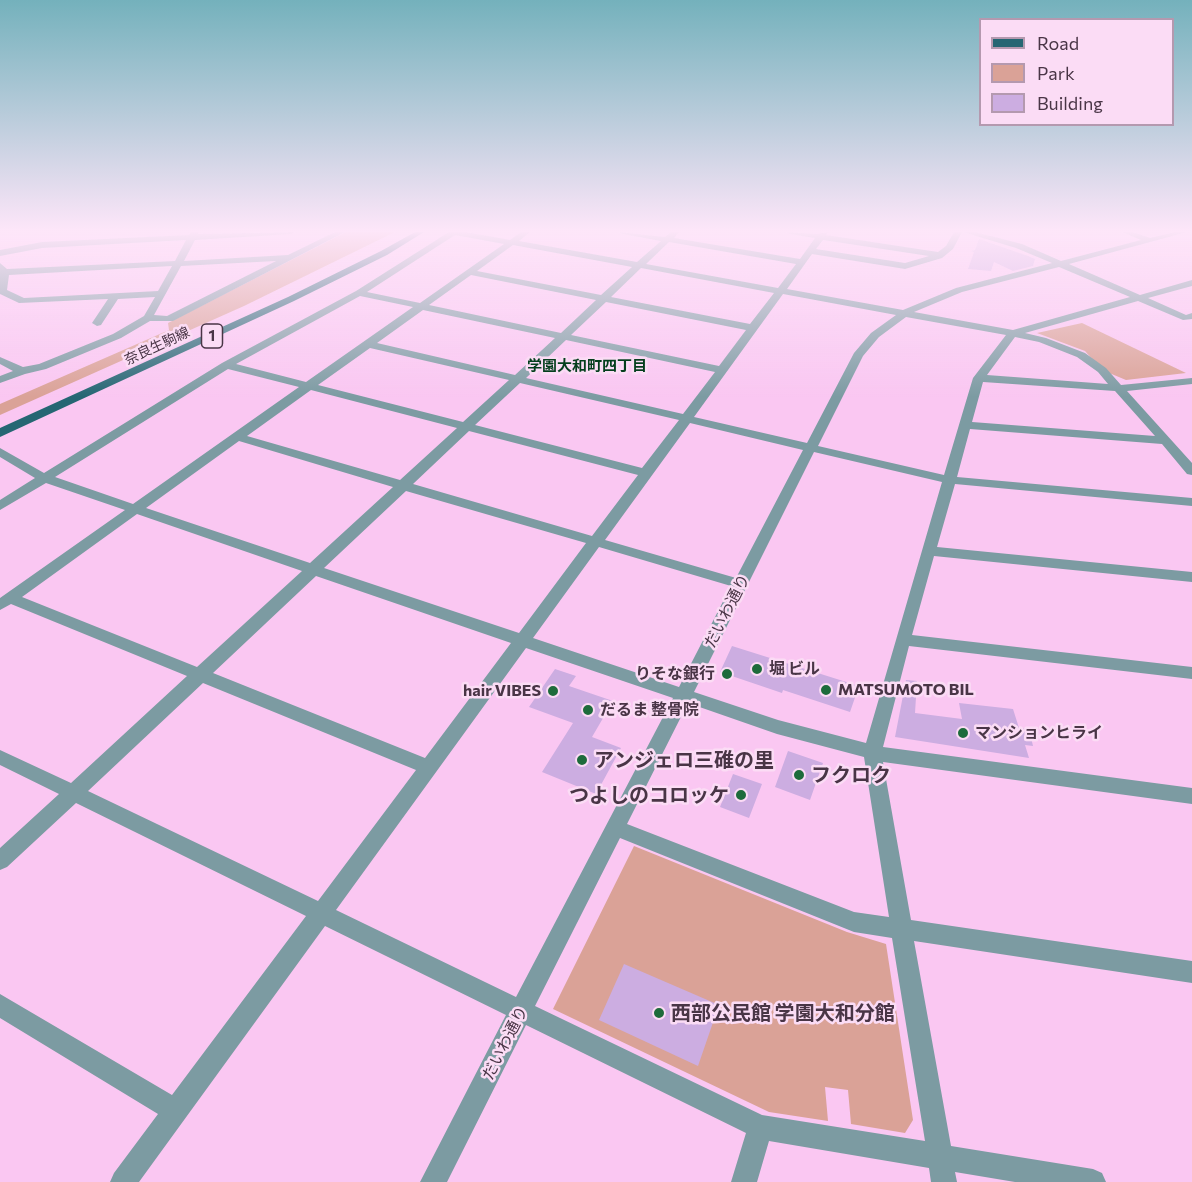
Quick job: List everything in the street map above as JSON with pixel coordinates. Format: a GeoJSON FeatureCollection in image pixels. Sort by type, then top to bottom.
{"type":"FeatureCollection","features":[{"type":"Feature","properties":{"kind":"main road","name":"奈良生駒線"},"geometry":{"type":"LineString","coordinates":[[0,422],[297,287]]}},
{"type":"Feature","properties":{"kind":"main road","name":"奈良生駒線"},"geometry":{"type":"LineString","coordinates":[[0,433],[315,287]]}},
{"type":"Feature","properties":{"kind":"street"},"geometry":{"type":"LineString","coordinates":[[2,287],[2,291],[22,301],[161,294]]}},
{"type":"Feature","properties":{"kind":"street"},"geometry":{"type":"LineString","coordinates":[[148,318],[165,287]]}},
{"type":"Feature","properties":{"kind":"street"},"geometry":{"type":"LineString","coordinates":[[0,380],[22,371],[42,367],[106,341],[148,318],[168,319],[232,287]]}},
{"type":"Feature","properties":{"kind":"street"},"geometry":{"type":"LineString","coordinates":[[0,506],[226,365],[368,287]]}},
{"type":"Feature","properties":{"kind":"street"},"geometry":{"type":"LineString","coordinates":[[5,602],[448,287]]}},
{"type":"Feature","properties":{"kind":"street"},"geometry":{"type":"LineString","coordinates":[[544,287],[753,328]]}},
{"type":"Feature","properties":{"kind":"street"},"geometry":{"type":"LineString","coordinates":[[0,861],[616,287]]}},
{"type":"Feature","properties":{"kind":"street"},"geometry":{"type":"LineString","coordinates":[[760,287],[1013,333],[1042,340],[1081,355],[1102,370],[1120,388],[1192,471]]}},
{"type":"Feature","properties":{"kind":"street"},"geometry":{"type":"LineString","coordinates":[[123,1182],[784,287]]}},
{"type":"Feature","properties":{"kind":"street","name":"だいわ通り"},"geometry":{"type":"LineString","coordinates":[[433,1182],[858,355],[875,335],[904,313],[970,287]]}},
{"type":"Feature","properties":{"kind":"street"},"geometry":{"type":"LineString","coordinates":[[1114,287],[1188,321]]}},
{"type":"Feature","properties":{"kind":"street"},"geometry":{"type":"LineString","coordinates":[[944,1182],[872,753],[928,550],[979,378],[1013,333],[1177,287]]}},
{"type":"Feature","properties":{"kind":"street"},"geometry":{"type":"LineString","coordinates":[[359,293],[722,370]]}},
{"type":"Feature","properties":{"kind":"street"},"geometry":{"type":"LineString","coordinates":[[97,323],[115,297]]}},
{"type":"Feature","properties":{"kind":"street"},"geometry":{"type":"LineString","coordinates":[[368,344],[949,480],[1192,502]]}},
{"type":"Feature","properties":{"kind":"street"},"geometry":{"type":"LineString","coordinates":[[0,360],[22,371]]}},
{"type":"Feature","properties":{"kind":"street"},"geometry":{"type":"LineString","coordinates":[[226,365],[646,473]]}},
{"type":"Feature","properties":{"kind":"street"},"geometry":{"type":"LineString","coordinates":[[979,378],[1120,388],[1192,381]]}},
{"type":"Feature","properties":{"kind":"street"},"geometry":{"type":"LineString","coordinates":[[965,425],[1166,441]]}},
{"type":"Feature","properties":{"kind":"street"},"geometry":{"type":"LineString","coordinates":[[237,437],[741,584]]}},
{"type":"Feature","properties":{"kind":"street"},"geometry":{"type":"LineString","coordinates":[[0,452],[44,478],[777,727],[872,753],[1192,796]]}},
{"type":"Feature","properties":{"kind":"street"},"geometry":{"type":"LineString","coordinates":[[928,550],[1192,577]]}},
{"type":"Feature","properties":{"kind":"street"},"geometry":{"type":"LineString","coordinates":[[5,602],[200,675],[429,767]]}},
{"type":"Feature","properties":{"kind":"street"},"geometry":{"type":"LineString","coordinates":[[903,640],[1192,673]]}},
{"type":"Feature","properties":{"kind":"street"},"geometry":{"type":"LineString","coordinates":[[0,757],[760,1127],[1093,1182]]}},
{"type":"Feature","properties":{"kind":"street"},"geometry":{"type":"LineString","coordinates":[[616,828],[854,922],[1192,972]]}},
{"type":"Feature","properties":{"kind":"street"},"geometry":{"type":"LineString","coordinates":[[0,1005],[175,1111]]}},
{"type":"Feature","properties":{"kind":"street"},"geometry":{"type":"LineString","coordinates":[[744,1182],[760,1127]]}},
{"type":"Feature","properties":{"kind":"green space"},"geometry":{"type":"Polygon","coordinates":[[[238,287],[282,287],[0,415],[0,404],[169,330],[168,323],[238,287]]]}},
{"type":"Feature","properties":{"kind":"green space"},"geometry":{"type":"Polygon","coordinates":[[[1082,323],[1186,373],[1126,380],[1102,370],[1085,351],[1037,333],[1082,323]]]}},
{"type":"Feature","properties":{"kind":"green space"},"geometry":{"type":"Polygon","coordinates":[[[634,846],[847,932],[886,944],[913,1120],[905,1133],[851,1124],[848,1090],[825,1087],[828,1121],[769,1112],[553,1009],[634,846]]]}},
{"type":"Feature","properties":{"kind":"building"},"geometry":{"type":"Polygon","coordinates":[[[732,646],[859,686],[850,712],[783,690],[782,693],[720,672],[732,646]]]}},
{"type":"Feature","properties":{"kind":"building"},"geometry":{"type":"Polygon","coordinates":[[[555,669],[576,676],[569,686],[613,701],[592,737],[621,748],[596,794],[542,772],[573,723],[529,707],[555,669]]]}},
{"type":"Feature","properties":{"kind":"building","name":"マンションヒライ"},"geometry":{"type":"Polygon","coordinates":[[[906,680],[917,681],[915,713],[962,719],[959,703],[1013,709],[1019,728],[1029,729],[1033,746],[1025,745],[1029,758],[895,737],[906,680]]]}},
{"type":"Feature","properties":{"kind":"building","name":"フクロク"},"geometry":{"type":"Polygon","coordinates":[[[788,751],[823,763],[810,800],[775,787],[788,751]]]}},
{"type":"Feature","properties":{"kind":"building","name":"つよしのコロッケ"},"geometry":{"type":"Polygon","coordinates":[[[733,774],[762,784],[749,818],[720,807],[733,774]]]}},
{"type":"Feature","properties":{"kind":"building","name":"西部公民館 学園大和分館"},"geometry":{"type":"Polygon","coordinates":[[[624,964],[719,1005],[698,1066],[599,1020],[624,964]]]}},
{"type":"Feature","properties":{"kind":"place","name":"堀 ビル"},"geometry":{"type":"Point","coordinates":[757,669]}},
{"type":"Feature","properties":{"kind":"place","name":"りそな銀行"},"geometry":{"type":"Point","coordinates":[727,674]}},
{"type":"Feature","properties":{"kind":"place","name":"MATSUMOTO BIL"},"geometry":{"type":"Point","coordinates":[826,690]}},
{"type":"Feature","properties":{"kind":"place","name":"hair VIBES"},"geometry":{"type":"Point","coordinates":[553,691]}},
{"type":"Feature","properties":{"kind":"place","name":"だるま 整骨院"},"geometry":{"type":"Point","coordinates":[588,710]}},
{"type":"Feature","properties":{"kind":"place","name":"マンションヒライ"},"geometry":{"type":"Point","coordinates":[963,733]}},
{"type":"Feature","properties":{"kind":"place","name":"アンジェロ三碓の里"},"geometry":{"type":"Point","coordinates":[582,760]}},
{"type":"Feature","properties":{"kind":"place","name":"フクロク"},"geometry":{"type":"Point","coordinates":[799,775]}},
{"type":"Feature","properties":{"kind":"place","name":"つよしのコロッケ"},"geometry":{"type":"Point","coordinates":[741,795]}},
{"type":"Feature","properties":{"kind":"place","name":"西部公民館 学園大和分館"},"geometry":{"type":"Point","coordinates":[659,1013]}},
{"type":"Feature","properties":{"kind":"district","name":"学園大和町四丁目"},"geometry":{"type":"Point","coordinates":[587,366]}}]}
